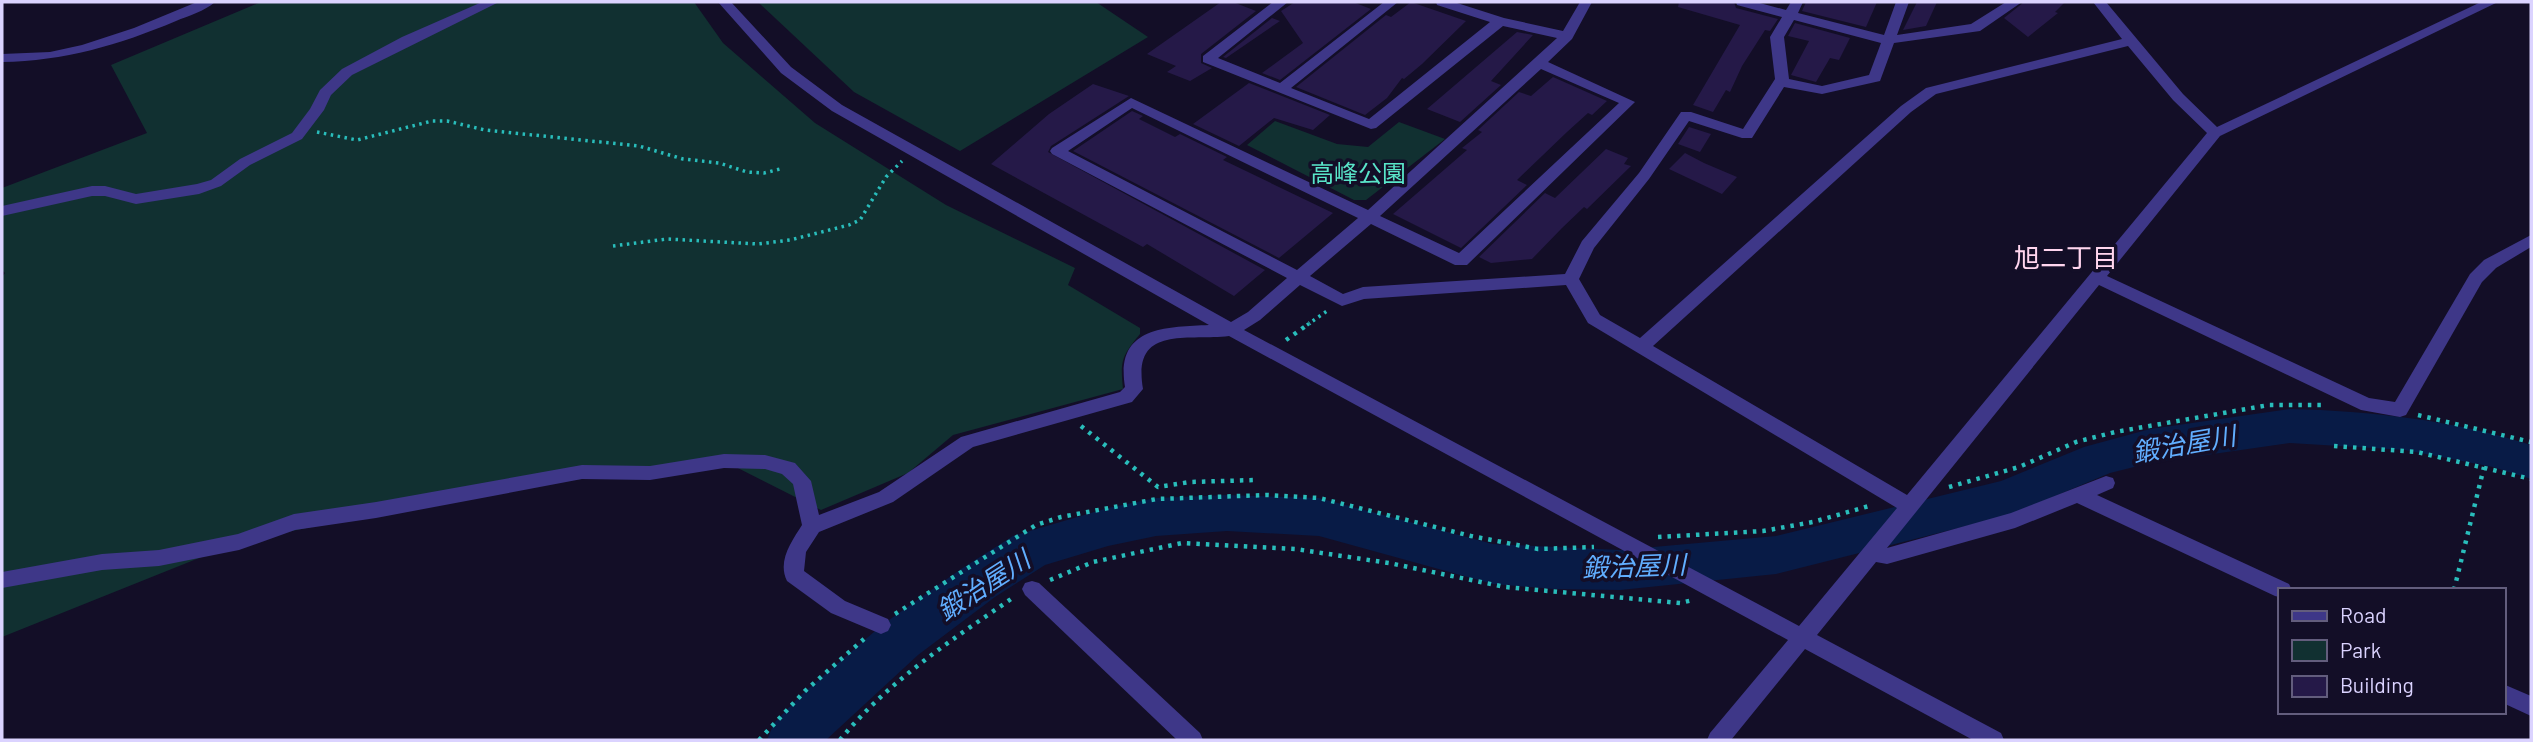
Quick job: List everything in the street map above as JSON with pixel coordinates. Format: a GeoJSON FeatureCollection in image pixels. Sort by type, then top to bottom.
{"type":"FeatureCollection","features":[{"type":"Feature","properties":{"kind":"street"},"geometry":{"type":"LineString","coordinates":[[2,58],[48,56],[96,46],[120,39],[208,2]]}},
{"type":"Feature","properties":{"kind":"street"},"geometry":{"type":"LineString","coordinates":[[2,211],[92,191],[105,191],[136,199],[199,189],[216,183],[245,162],[302,132],[325,93],[348,72],[407,40],[492,2]]}},
{"type":"Feature","properties":{"kind":"street"},"geometry":{"type":"LineString","coordinates":[[724,2],[786,70],[837,108],[1231,330],[1993,740]]}},
{"type":"Feature","properties":{"kind":"street"},"geometry":{"type":"LineString","coordinates":[[1281,2],[1208,59],[1371,125],[1500,21]]}},
{"type":"Feature","properties":{"kind":"street"},"geometry":{"type":"LineString","coordinates":[[1282,88],[1392,2]]}},
{"type":"Feature","properties":{"kind":"street"},"geometry":{"type":"LineString","coordinates":[[1442,2],[1500,21],[1567,36]]}},
{"type":"Feature","properties":{"kind":"street"},"geometry":{"type":"LineString","coordinates":[[881,625],[838,607],[794,575],[796,551],[812,526],[887,497],[967,442],[1126,397],[1134,390],[1131,365],[1135,351],[1144,340],[1165,333],[1231,330],[1254,316],[1369,217],[1539,63],[1567,36],[1586,2]]}},
{"type":"Feature","properties":{"kind":"street"},"geometry":{"type":"LineString","coordinates":[[1742,2],[1794,8],[1887,40],[1975,28],[2015,2]]}},
{"type":"Feature","properties":{"kind":"street"},"geometry":{"type":"LineString","coordinates":[[1780,82],[1822,90],[1875,78],[1902,2]]}},
{"type":"Feature","properties":{"kind":"street"},"geometry":{"type":"LineString","coordinates":[[2099,2],[2178,97],[2215,133]]}},
{"type":"Feature","properties":{"kind":"street"},"geometry":{"type":"LineString","coordinates":[[1718,740],[1876,549],[1905,505],[1927,487],[2215,133],[2491,2]]}},
{"type":"Feature","properties":{"kind":"street"},"geometry":{"type":"LineString","coordinates":[[1794,8],[1777,37],[1782,79],[1747,135],[1686,115],[1630,194],[1608,215],[1577,262],[1571,279],[1594,319],[1905,505]]}},
{"type":"Feature","properties":{"kind":"street"},"geometry":{"type":"LineString","coordinates":[[1640,348],[1906,110],[1931,91],[2130,41]]}},
{"type":"Feature","properties":{"kind":"street"},"geometry":{"type":"LineString","coordinates":[[1539,63],[1628,102],[1461,261],[1131,102],[1057,151],[1342,300],[1363,293],[1571,279]]}},
{"type":"Feature","properties":{"kind":"street"},"geometry":{"type":"LineString","coordinates":[[2098,278],[2367,405],[2376,404],[2400,410],[2476,278],[2490,264],[2531,240]]}},
{"type":"Feature","properties":{"kind":"street"},"geometry":{"type":"LineString","coordinates":[[2,580],[102,562],[172,555],[239,542],[294,522],[376,510],[582,472],[650,473],[724,461],[765,462],[788,468],[802,481],[812,526]]}},
{"type":"Feature","properties":{"kind":"street"},"geometry":{"type":"LineString","coordinates":[[1876,549],[1887,556],[1923,547],[2015,520],[2106,483]]}},
{"type":"Feature","properties":{"kind":"street"},"geometry":{"type":"LineString","coordinates":[[2077,494],[2278,588]]}},
{"type":"Feature","properties":{"kind":"street"},"geometry":{"type":"LineString","coordinates":[[1032,589],[1192,740]]}},
{"type":"Feature","properties":{"kind":"street"},"geometry":{"type":"LineString","coordinates":[[2505,694],[2531,706]]}},
{"type":"Feature","properties":{"kind":"path"},"geometry":{"type":"LineString","coordinates":[[302,132],[357,140],[432,121],[447,121],[485,130],[639,146],[676,157],[719,163],[747,172],[764,173],[780,169]]}},
{"type":"Feature","properties":{"kind":"path"},"geometry":{"type":"LineString","coordinates":[[613,246],[667,240],[758,244],[790,240],[849,225],[860,220],[886,177],[916,151]]}},
{"type":"Feature","properties":{"kind":"path"},"geometry":{"type":"LineString","coordinates":[[1272,352],[1342,300]]}},
{"type":"Feature","properties":{"kind":"path"},"geometry":{"type":"LineString","coordinates":[[1927,487],[1939,490],[1981,479],[2019,467],[2076,442],[2115,432],[2269,405],[2327,405]]}},
{"type":"Feature","properties":{"kind":"path"},"geometry":{"type":"LineString","coordinates":[[2400,410],[2531,442]]}},
{"type":"Feature","properties":{"kind":"path"},"geometry":{"type":"LineString","coordinates":[[1070,413],[1072,419],[1158,487],[1190,482],[1255,480]]}},
{"type":"Feature","properties":{"kind":"path"},"geometry":{"type":"LineString","coordinates":[[2334,446],[2417,452],[2531,479]]}},
{"type":"Feature","properties":{"kind":"path"},"geometry":{"type":"LineString","coordinates":[[2454,588],[2483,467]]}},
{"type":"Feature","properties":{"kind":"path"},"geometry":{"type":"LineString","coordinates":[[759,740],[805,691],[881,625],[936,586],[1036,525],[1061,517],[1157,499],[1254,495],[1319,498],[1471,536],[1538,549],[1634,546],[1658,536],[1763,531],[1905,505]]}},
{"type":"Feature","properties":{"kind":"path"},"geometry":{"type":"LineString","coordinates":[[840,740],[856,720],[937,649],[1008,600],[1093,562],[1182,543],[1295,549],[1389,563],[1505,587],[1680,603],[1707,584]]}},
{"type":"Feature","properties":{"kind":"green space"},"geometry":{"type":"Polygon","coordinates":[[[261,2],[694,2],[723,43],[815,123],[946,205],[1075,268],[1068,285],[1140,328],[1140,334],[1124,359],[1123,389],[953,435],[908,473],[821,510],[724,461],[479,492],[239,542],[2,637],[2,277],[5,273],[2,270],[2,188],[147,133],[111,65],[261,2]]]}},
{"type":"Feature","properties":{"kind":"green space"},"geometry":{"type":"Polygon","coordinates":[[[758,2],[1096,2],[1148,37],[960,151],[854,92],[758,2]]]}},
{"type":"Feature","properties":{"kind":"green space","name":"高峰公園"},"geometry":{"type":"Polygon","coordinates":[[[1275,121],[1337,144],[1368,147],[1399,122],[1445,139],[1366,200],[1354,200],[1247,145],[1275,121]]]}},
{"type":"Feature","properties":{"kind":"building"},"geometry":{"type":"Polygon","coordinates":[[[1221,2],[1233,2],[1256,11],[1201,54],[1201,63],[1212,68],[1190,81],[1167,72],[1176,66],[1147,54],[1221,2]]]}},
{"type":"Feature","properties":{"kind":"building"},"geometry":{"type":"Polygon","coordinates":[[[1295,2],[1353,2],[1371,9],[1280,80],[1262,73],[1303,43],[1281,11],[1295,2]]]}},
{"type":"Feature","properties":{"kind":"building"},"geometry":{"type":"Polygon","coordinates":[[[1411,2],[1466,21],[1422,64],[1402,78],[1387,98],[1365,115],[1296,87],[1386,15],[1391,17],[1411,2]]]}},
{"type":"Feature","properties":{"kind":"building"},"geometry":{"type":"Polygon","coordinates":[[[1679,2],[1734,2],[1736,8],[1778,19],[1770,31],[1765,30],[1742,66],[1730,92],[1726,90],[1713,112],[1693,105],[1740,25],[1678,7],[1679,2]]]}},
{"type":"Feature","properties":{"kind":"building"},"geometry":{"type":"Polygon","coordinates":[[[1806,2],[1877,2],[1866,27],[1802,11],[1806,2]]]}},
{"type":"Feature","properties":{"kind":"building"},"geometry":{"type":"Polygon","coordinates":[[[1917,2],[1937,2],[1926,26],[1903,30],[1917,2]]]}},
{"type":"Feature","properties":{"kind":"building"},"geometry":{"type":"Polygon","coordinates":[[[2024,2],[2065,2],[2055,12],[2058,13],[2028,37],[2004,18],[2024,2]]]}},
{"type":"Feature","properties":{"kind":"building"},"geometry":{"type":"Polygon","coordinates":[[[1272,18],[1280,21],[1226,58],[1223,57],[1272,18]]]}},
{"type":"Feature","properties":{"kind":"building"},"geometry":{"type":"Polygon","coordinates":[[[1795,23],[1850,38],[1839,60],[1830,58],[1816,82],[1791,75],[1809,41],[1788,36],[1795,23]]]}},
{"type":"Feature","properties":{"kind":"building"},"geometry":{"type":"Polygon","coordinates":[[[1517,32],[1533,35],[1491,81],[1501,85],[1460,122],[1427,109],[1517,32]]]}},
{"type":"Feature","properties":{"kind":"building"},"geometry":{"type":"Polygon","coordinates":[[[1553,77],[1607,101],[1592,115],[1588,113],[1517,180],[1527,185],[1461,248],[1393,214],[1467,150],[1462,148],[1482,132],[1478,130],[1519,92],[1531,96],[1553,77]]]}},
{"type":"Feature","properties":{"kind":"building"},"geometry":{"type":"Polygon","coordinates":[[[1249,83],[1330,115],[1313,130],[1274,118],[1239,146],[1193,124],[1249,83]]]}},
{"type":"Feature","properties":{"kind":"building"},"geometry":{"type":"Polygon","coordinates":[[[1093,84],[1129,96],[1051,146],[1048,152],[1265,270],[1234,296],[1147,244],[1143,247],[991,164],[1049,114],[1093,84]]]}},
{"type":"Feature","properties":{"kind":"building"},"geometry":{"type":"Polygon","coordinates":[[[1132,111],[1143,116],[1139,119],[1175,137],[1180,134],[1227,157],[1223,160],[1333,213],[1279,258],[1073,151],[1132,111]]]}},
{"type":"Feature","properties":{"kind":"building"},"geometry":{"type":"Polygon","coordinates":[[[1689,127],[1711,134],[1700,152],[1678,144],[1689,127]]]}},
{"type":"Feature","properties":{"kind":"building"},"geometry":{"type":"Polygon","coordinates":[[[1606,149],[1628,158],[1624,164],[1631,166],[1587,209],[1584,207],[1532,259],[1491,263],[1479,257],[1545,193],[1555,198],[1606,149]]]}},
{"type":"Feature","properties":{"kind":"building"},"geometry":{"type":"Polygon","coordinates":[[[1685,153],[1737,177],[1722,194],[1669,169],[1685,153]]]}},
{"type":"Feature","properties":{"kind":"waterway","name":"鍛治屋川"},"geometry":{"type":"LineString","coordinates":[[793,740],[819,711],[900,640],[978,583],[1030,550],[1108,527],[1156,517],[1227,513],[1319,517],[1493,564],[1554,569],[1620,570],[1776,555],[2010,497],[2100,459],[2150,446],[2290,426],[2405,433],[2494,450],[2531,462]]}},
{"type":"Feature","properties":{"kind":"district","name":"旭二丁目"},"geometry":{"type":"Point","coordinates":[2066,256]}}]}
